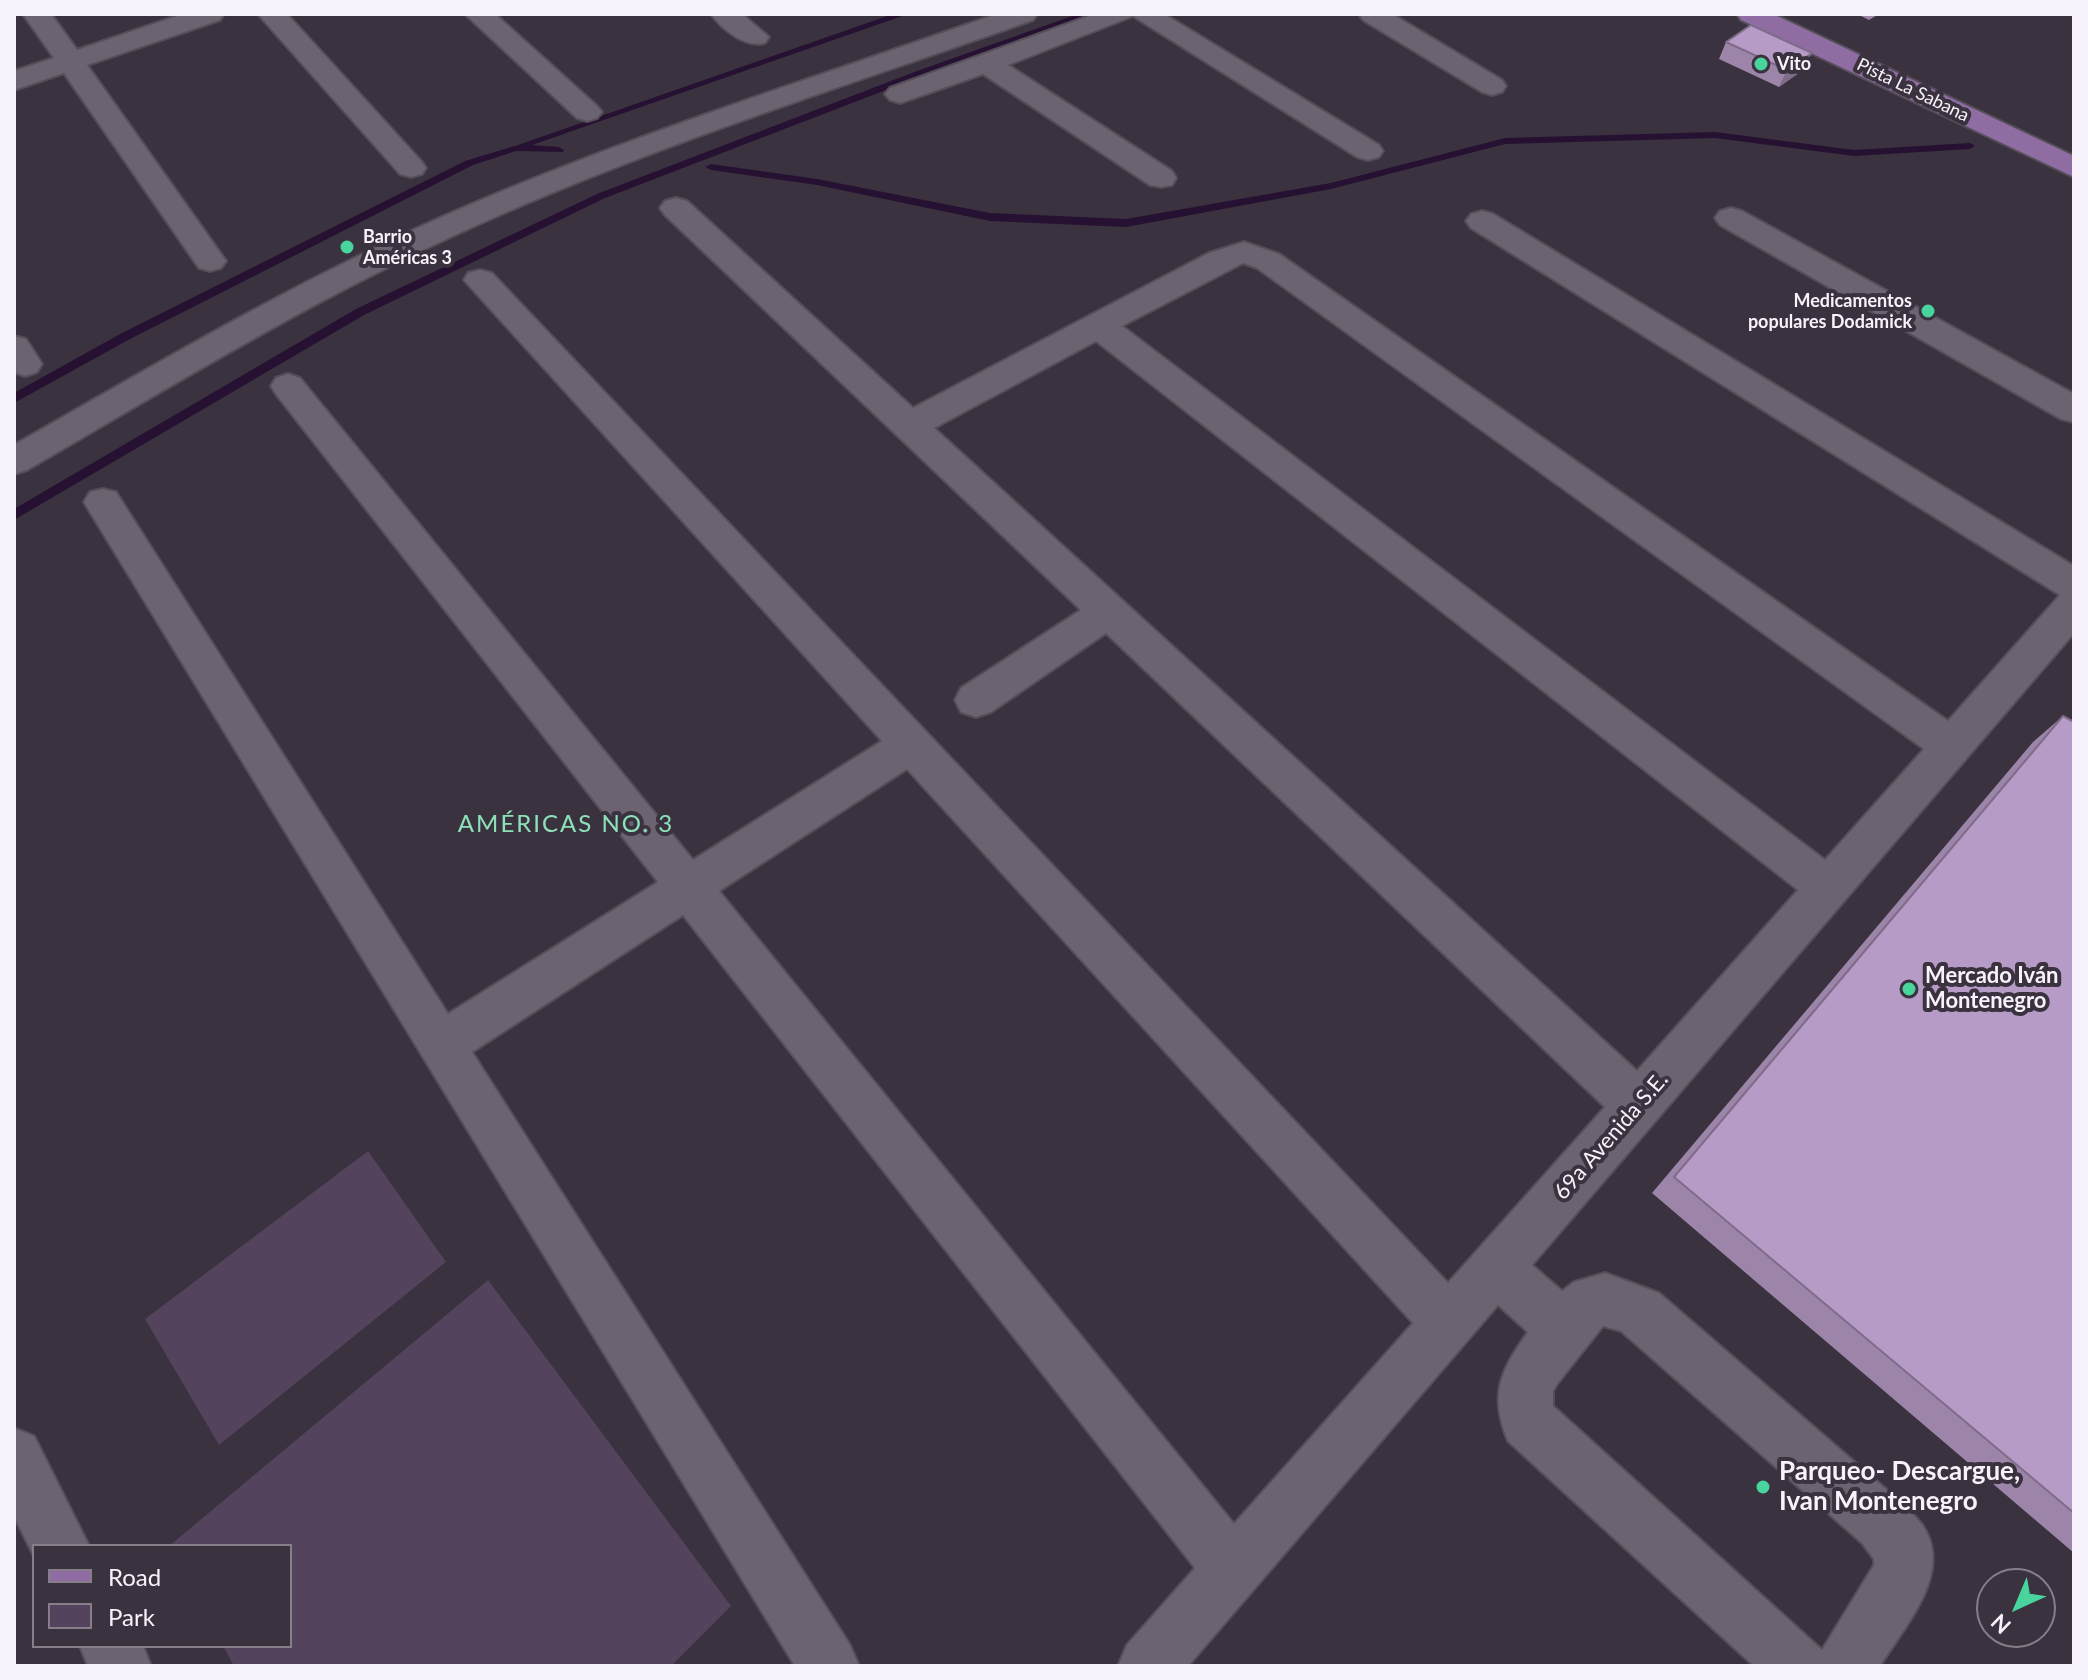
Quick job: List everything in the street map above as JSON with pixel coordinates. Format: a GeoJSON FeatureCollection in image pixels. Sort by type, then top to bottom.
{"type":"FeatureCollection","features":[{"type":"Feature","properties":{"kind":"main road","name":"Pista La Sabana"},"geometry":{"type":"LineString","coordinates":[[1751,14],[2074,168]]}},
{"type":"Feature","properties":{"kind":"street"},"geometry":{"type":"LineString","coordinates":[[37,14],[210,261]]}},
{"type":"Feature","properties":{"kind":"street"},"geometry":{"type":"LineString","coordinates":[[14,81],[210,14]]}},
{"type":"Feature","properties":{"kind":"street"},"geometry":{"type":"LineString","coordinates":[[272,14],[411,168]]}},
{"type":"Feature","properties":{"kind":"street"},"geometry":{"type":"LineString","coordinates":[[479,14],[587,112]]}},
{"type":"Feature","properties":{"kind":"street"},"geometry":{"type":"LineString","coordinates":[[725,14],[755,37]]}},
{"type":"Feature","properties":{"kind":"street"},"geometry":{"type":"LineString","coordinates":[[14,461],[249,324],[367,263],[473,216],[618,156],[1023,14]]}},
{"type":"Feature","properties":{"kind":"street"},"geometry":{"type":"LineString","coordinates":[[900,94],[1121,14]]}},
{"type":"Feature","properties":{"kind":"street"},"geometry":{"type":"LineString","coordinates":[[1145,14],[1368,151]]}},
{"type":"Feature","properties":{"kind":"street"},"geometry":{"type":"LineString","coordinates":[[1373,14],[1492,86]]}},
{"type":"Feature","properties":{"kind":"street"},"geometry":{"type":"LineString","coordinates":[[985,62],[1161,178]]}},
{"type":"Feature","properties":{"kind":"street"},"geometry":{"type":"LineString","coordinates":[[676,208],[1638,1105]]}},
{"type":"Feature","properties":{"kind":"street"},"geometry":{"type":"LineString","coordinates":[[1731,218],[2074,410]]}},
{"type":"Feature","properties":{"kind":"street"},"geometry":{"type":"LineString","coordinates":[[1482,221],[2074,585]]}},
{"type":"Feature","properties":{"kind":"street"},"geometry":{"type":"LineString","coordinates":[[909,426],[1220,260],[1244,252],[1268,261],[1952,746]]}},
{"type":"Feature","properties":{"kind":"street"},"geometry":{"type":"LineString","coordinates":[[480,280],[1449,1323]]}},
{"type":"Feature","properties":{"kind":"street"},"geometry":{"type":"LineString","coordinates":[[1098,325],[1828,888]]}},
{"type":"Feature","properties":{"kind":"street"},"geometry":{"type":"LineString","coordinates":[[288,386],[1234,1570]]}},
{"type":"Feature","properties":{"kind":"street"},"geometry":{"type":"LineString","coordinates":[[103,502],[829,1666]]}},
{"type":"Feature","properties":{"kind":"street","name":"69a Avenida S.E."},"geometry":{"type":"LineString","coordinates":[[1148,1666],[2074,606]]}},
{"type":"Feature","properties":{"kind":"street"},"geometry":{"type":"LineString","coordinates":[[976,700],[1108,612]]}},
{"type":"Feature","properties":{"kind":"street"},"geometry":{"type":"LineString","coordinates":[[441,1045],[912,744]]}},
{"type":"Feature","properties":{"kind":"street"},"geometry":{"type":"LineString","coordinates":[[1496,1268],[1564,1328]]}},
{"type":"Feature","properties":{"kind":"street"},"geometry":{"type":"LineString","coordinates":[[1799,1666],[1528,1421],[1523,1399],[1527,1383],[1564,1328],[1592,1301],[1614,1300],[1640,1312],[1882,1523],[1903,1548],[1904,1572],[1846,1666]]}},
{"type":"Feature","properties":{"kind":"street"},"geometry":{"type":"LineString","coordinates":[[14,1456],[59,1544]]}},
{"type":"Feature","properties":{"kind":"street"},"geometry":{"type":"LineString","coordinates":[[111,1648],[121,1666]]}},
{"type":"Feature","properties":{"kind":"green space"},"geometry":{"type":"Polygon","coordinates":[[[368,1151],[446,1262],[219,1445],[145,1319],[368,1151]]]}},
{"type":"Feature","properties":{"kind":"green space"},"geometry":{"type":"Polygon","coordinates":[[[488,1280],[731,1606],[671,1666],[234,1666],[224,1648],[292,1648],[292,1544],[171,1544],[488,1280]]]}},
{"type":"Feature","properties":{"kind":"building"},"geometry":{"type":"Polygon","coordinates":[[[1751,25],[1812,53],[1787,70],[1726,42],[1751,25]]]}},
{"type":"Feature","properties":{"kind":"building"},"geometry":{"type":"Polygon","coordinates":[[[2063,716],[2074,722],[2074,1513],[1674,1177],[2063,716]]]}},
{"type":"Feature","properties":{"kind":"waterway"},"geometry":{"type":"LineString","coordinates":[[523,145],[903,14]]}},
{"type":"Feature","properties":{"kind":"waterway"},"geometry":{"type":"LineString","coordinates":[[14,515],[360,312],[601,196],[921,73],[1087,14]]}},
{"type":"Feature","properties":{"kind":"waterway"},"geometry":{"type":"LineString","coordinates":[[711,167],[817,182],[990,217],[1126,223],[1331,186],[1505,141],[1715,135],[1854,153],[1970,146]]}},
{"type":"Feature","properties":{"kind":"waterway"},"geometry":{"type":"LineString","coordinates":[[14,399],[126,336],[469,163],[515,148],[559,150]]}},
{"type":"Feature","properties":{"kind":"place","name":"Vito"},"geometry":{"type":"Point","coordinates":[1761,64]}},
{"type":"Feature","properties":{"kind":"place","name":"Barrio Américas 3"},"geometry":{"type":"Point","coordinates":[347,247]}},
{"type":"Feature","properties":{"kind":"place","name":"Medicamentos populares Dodamick"},"geometry":{"type":"Point","coordinates":[1928,311]}},
{"type":"Feature","properties":{"kind":"place","name":"Mercado Iván Montenegro"},"geometry":{"type":"Point","coordinates":[1909,989]}},
{"type":"Feature","properties":{"kind":"place","name":"Parqueo- Descargue, Ivan Montenegro"},"geometry":{"type":"Point","coordinates":[1763,1487]}},
{"type":"Feature","properties":{"kind":"district","name":"AMÉRICAS NO. 3"},"geometry":{"type":"Point","coordinates":[566,824]}}]}
